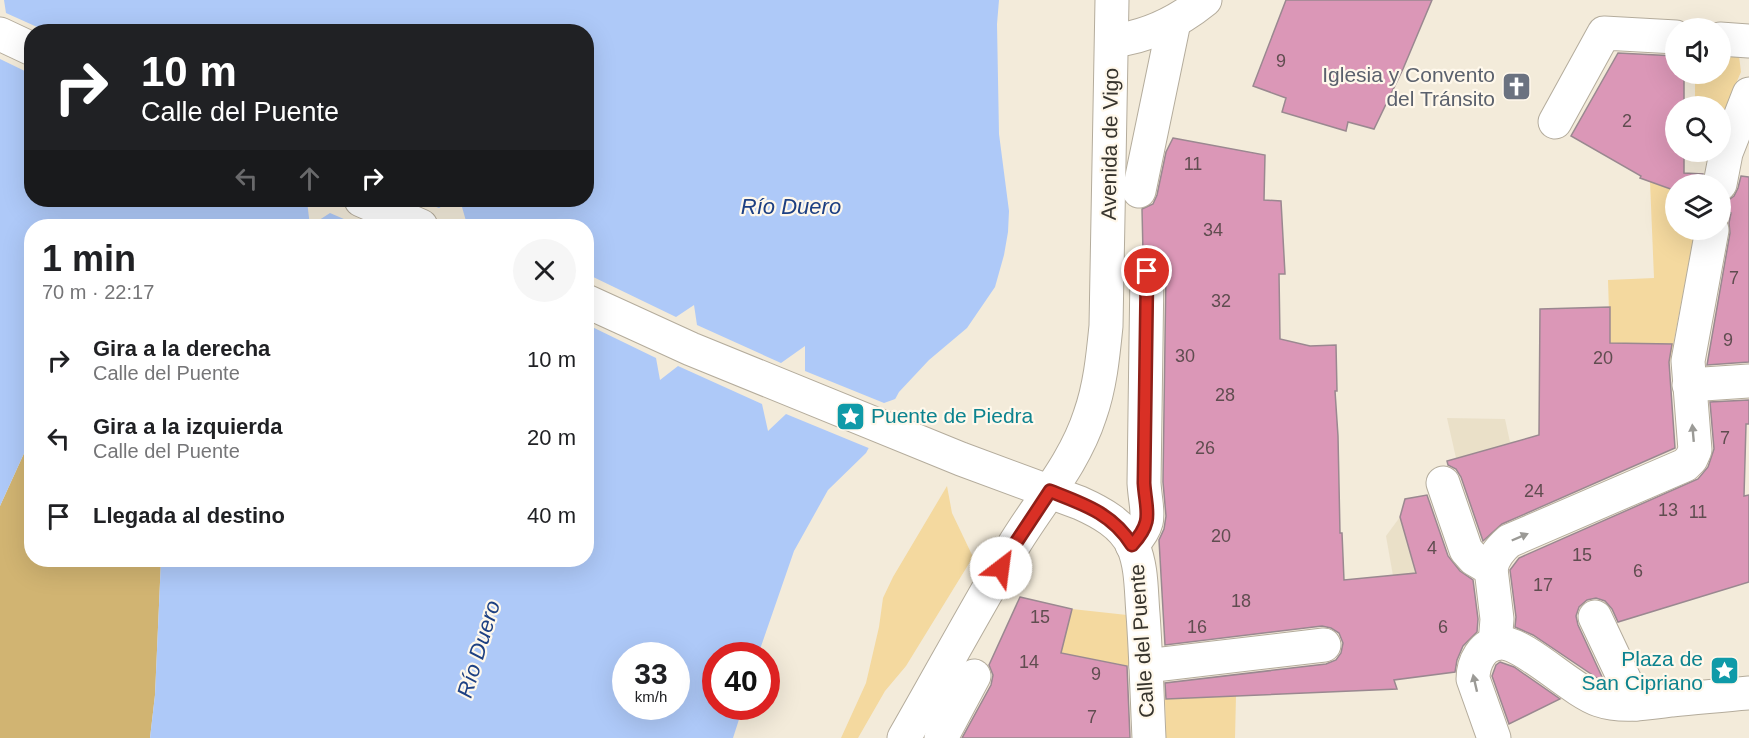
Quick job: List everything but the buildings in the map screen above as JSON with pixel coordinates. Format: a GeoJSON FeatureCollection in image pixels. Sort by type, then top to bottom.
{"type":"FeatureCollection","features":[{"type":"Feature","properties":{"kind":"street","name":"Avenida de Vigo"},"geometry":{"type":"LineString","coordinates":[[904,738],[1013,547],[1036,486],[1074,452],[1090,415],[1103,353],[1107,296],[1112,0]]}},
{"type":"Feature","properties":{"kind":"street"},"geometry":{"type":"LineString","coordinates":[[1112,40],[1142,35],[1174,22],[1204,0]]}},
{"type":"Feature","properties":{"kind":"street"},"geometry":{"type":"LineString","coordinates":[[1139,191],[1174,22]]}},
{"type":"Feature","properties":{"kind":"street"},"geometry":{"type":"LineString","coordinates":[[1555,122],[1604,33],[1665,36]]}},
{"type":"Feature","properties":{"kind":"street"},"geometry":{"type":"LineString","coordinates":[[0,34],[24,45]]}},
{"type":"Feature","properties":{"kind":"street"},"geometry":{"type":"LineString","coordinates":[[1731,40],[1749,41]]}},
{"type":"Feature","properties":{"kind":"street"},"geometry":{"type":"LineString","coordinates":[[1722,174],[1726,153],[1749,94]]}},
{"type":"Feature","properties":{"kind":"street"},"geometry":{"type":"LineString","coordinates":[[377,207],[405,219]]}},
{"type":"Feature","properties":{"kind":"street"},"geometry":{"type":"LineString","coordinates":[[1495,644],[1497,619],[1491,569],[1499,551],[1509,542],[1685,465],[1691,459],[1695,450],[1689,386],[1689,354],[1710,240]]}},
{"type":"Feature","properties":{"kind":"street","name":"Calle del Puente"},"geometry":{"type":"LineString","coordinates":[[1132,545],[1144,531],[1148,513],[1144,483],[1147,271]]}},
{"type":"Feature","properties":{"kind":"street"},"geometry":{"type":"LineString","coordinates":[[594,305],[713,357],[961,459],[1036,486]]}},
{"type":"Feature","properties":{"kind":"street"},"geometry":{"type":"LineString","coordinates":[[1689,386],[1749,381]]}},
{"type":"Feature","properties":{"kind":"street"},"geometry":{"type":"LineString","coordinates":[[1443,483],[1466,550],[1474,559],[1491,569]]}},
{"type":"Feature","properties":{"kind":"street","name":"Calle del Puente"},"geometry":{"type":"LineString","coordinates":[[1036,486],[1104,515],[1117,525],[1132,545],[1141,579],[1149,738]]}},
{"type":"Feature","properties":{"kind":"street"},"geometry":{"type":"LineString","coordinates":[[1595,617],[1636,704]]}},
{"type":"Feature","properties":{"kind":"street"},"geometry":{"type":"LineString","coordinates":[[1494,738],[1473,679],[1473,669],[1480,654],[1495,644],[1503,643],[1520,650],[1596,699],[1617,704],[1749,693]]}},
{"type":"Feature","properties":{"kind":"street"},"geometry":{"type":"LineString","coordinates":[[1146,666],[1324,645]]}},
{"type":"Feature","properties":{"kind":"street"},"geometry":{"type":"LineString","coordinates":[[940,738],[974,676]]}},
{"type":"Feature","properties":{"kind":"shaded area"},"geometry":{"type":"Polygon","coordinates":[[[1731,56],[1739,56],[1741,72],[1731,96],[1695,96],[1695,84],[1731,84],[1731,56]]]}},
{"type":"Feature","properties":{"kind":"shaded area"},"geometry":{"type":"Polygon","coordinates":[[[1650,181],[1665,187],[1665,240],[1693,240],[1668,372],[1665,344],[1610,343],[1608,280],[1654,278],[1650,181]]]}},
{"type":"Feature","properties":{"kind":"shaded area"},"geometry":{"type":"Polygon","coordinates":[[[1447,418],[1505,419],[1510,442],[1557,434],[1456,458],[1447,418]]]}},
{"type":"Feature","properties":{"kind":"shaded area"},"geometry":{"type":"Polygon","coordinates":[[[24,453],[24,567],[161,567],[155,695],[150,738],[0,738],[0,506],[24,453]]]}},
{"type":"Feature","properties":{"kind":"shaded area"},"geometry":{"type":"Polygon","coordinates":[[[947,486],[952,513],[973,557],[906,666],[885,691],[858,738],[841,738],[866,683],[883,598],[947,486]]]}},
{"type":"Feature","properties":{"kind":"shaded area"},"geometry":{"type":"Polygon","coordinates":[[[1400,517],[1419,584],[1395,587],[1386,536],[1400,517]]]}},
{"type":"Feature","properties":{"kind":"shaded area"},"geometry":{"type":"Polygon","coordinates":[[[1072,609],[1127,615],[1129,666],[1061,653],[1072,609]]]}},
{"type":"Feature","properties":{"kind":"shaded area"},"geometry":{"type":"Polygon","coordinates":[[[1236,696],[1235,738],[1166,738],[1165,699],[1236,696]]]}},
{"type":"Feature","properties":{"kind":"water","name":"Río Duero"},"geometry":{"type":"Polygon","coordinates":[[[0,0],[999,0],[997,24],[999,134],[1009,211],[1004,255],[995,287],[967,328],[929,360],[899,392],[866,453],[828,490],[794,551],[762,642],[702,642],[702,720],[739,720],[733,738],[150,738],[155,695],[161,567],[594,567],[594,219],[24,219],[24,453],[0,506],[0,0]]]}},
{"type":"Feature","properties":{"kind":"pier"},"geometry":{"type":"Polygon","coordinates":[[[0,0],[4,0],[6,13],[30,24],[24,24],[24,71],[0,59],[0,0]]]}},
{"type":"Feature","properties":{"kind":"pier"},"geometry":{"type":"Polygon","coordinates":[[[308,207],[462,207],[465,219],[344,219],[330,213],[321,219],[309,219],[308,207]]]}},
{"type":"Feature","properties":{"kind":"pier"},"geometry":{"type":"Polygon","coordinates":[[[594,277],[676,317],[694,305],[697,325],[781,363],[805,346],[805,371],[884,403],[898,398],[871,449],[786,414],[768,431],[762,404],[678,366],[660,380],[656,358],[594,328],[594,277]]]}},
{"type":"Feature","properties":{"kind":"place","name":"Iglesia y Convento del Tránsito"},"geometry":{"type":"Point","coordinates":[1516,87]}},
{"type":"Feature","properties":{"kind":"place","name":"Puente de Piedra"},"geometry":{"type":"Point","coordinates":[850,416]}},
{"type":"Feature","properties":{"kind":"place","name":"Plaza de San Cipriano"},"geometry":{"type":"Point","coordinates":[1724,671]}},
{"type":"Feature","properties":{"kind":"route"},"geometry":{"type":"LineString","coordinates":[[1001,568],[1050,491],[1104,515],[1126,534],[1132,545],[1144,531],[1148,513],[1144,483],[1147,271]]}}]}
